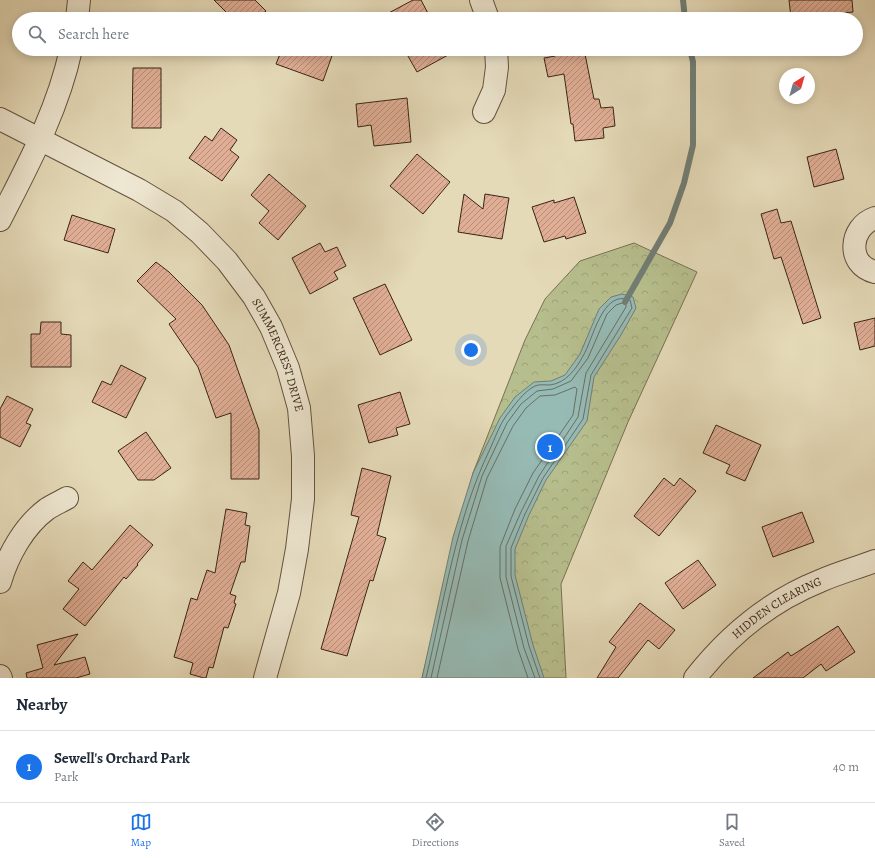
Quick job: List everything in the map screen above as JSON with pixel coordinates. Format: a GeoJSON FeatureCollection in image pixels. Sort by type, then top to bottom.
{"type":"FeatureCollection","features":[{"type":"Feature","properties":{"kind":"street"},"geometry":{"type":"LineString","coordinates":[[78,12],[79,0]]}},
{"type":"Feature","properties":{"kind":"street"},"geometry":{"type":"LineString","coordinates":[[481,0],[485,12]]}},
{"type":"Feature","properties":{"kind":"street"},"geometry":{"type":"LineString","coordinates":[[0,220],[41,141],[58,95],[69,56]]}},
{"type":"Feature","properties":{"kind":"street"},"geometry":{"type":"LineString","coordinates":[[484,112],[494,90],[497,66],[496,56]]}},
{"type":"Feature","properties":{"kind":"street","name":"SUMMERCREST DRIVE"},"geometry":{"type":"LineString","coordinates":[[0,119],[139,190],[174,211],[200,233],[227,261],[254,297],[271,327],[288,368],[299,408],[303,456],[303,499],[297,549],[289,593],[264,678]]}},
{"type":"Feature","properties":{"kind":"street"},"geometry":{"type":"LineString","coordinates":[[875,218],[868,220],[860,227],[854,244],[856,254],[860,262],[875,272]]}},
{"type":"Feature","properties":{"kind":"street"},"geometry":{"type":"LineString","coordinates":[[0,582],[12,553],[23,534],[47,509],[67,498]]}},
{"type":"Feature","properties":{"kind":"street","name":"HIDDEN CLEARING"},"geometry":{"type":"LineString","coordinates":[[695,678],[711,657],[739,630],[769,608],[819,581],[875,561]]}},
{"type":"Feature","properties":{"kind":"green space"},"geometry":{"type":"Polygon","coordinates":[[[634,243],[697,272],[628,422],[561,584],[566,678],[422,678],[473,473],[525,340],[545,299],[580,261],[634,243]]]}},
{"type":"Feature","properties":{"kind":"water"},"geometry":{"type":"Polygon","coordinates":[[[622,294],[633,297],[636,308],[621,335],[594,377],[587,421],[546,480],[515,549],[515,575],[533,645],[544,678],[422,678],[453,537],[473,473],[500,418],[515,397],[534,382],[551,381],[565,375],[580,354],[599,309],[611,297],[622,294]]]}},
{"type":"Feature","properties":{"kind":"building"},"geometry":{"type":"Polygon","coordinates":[[[214,0],[255,0],[266,11],[265,12],[226,12],[214,0]]]}},
{"type":"Feature","properties":{"kind":"building"},"geometry":{"type":"Polygon","coordinates":[[[413,0],[421,0],[427,12],[391,12],[413,0]]]}},
{"type":"Feature","properties":{"kind":"building"},"geometry":{"type":"Polygon","coordinates":[[[789,0],[852,0],[853,12],[790,12],[789,0]]]}},
{"type":"Feature","properties":{"kind":"building"},"geometry":{"type":"Polygon","coordinates":[[[279,56],[332,56],[323,81],[276,64],[279,56]]]}},
{"type":"Feature","properties":{"kind":"building"},"geometry":{"type":"Polygon","coordinates":[[[408,56],[446,56],[417,72],[408,56]]]}},
{"type":"Feature","properties":{"kind":"building"},"geometry":{"type":"Polygon","coordinates":[[[555,56],[585,56],[594,99],[599,99],[601,108],[613,107],[615,126],[603,128],[604,138],[575,141],[564,74],[548,77],[544,58],[555,56]]]}},
{"type":"Feature","properties":{"kind":"building"},"geometry":{"type":"Polygon","coordinates":[[[133,68],[161,68],[161,128],[132,128],[133,68]]]}},
{"type":"Feature","properties":{"kind":"building"},"geometry":{"type":"Polygon","coordinates":[[[407,98],[411,142],[374,146],[371,125],[358,127],[356,104],[407,98]]]}},
{"type":"Feature","properties":{"kind":"building"},"geometry":{"type":"Polygon","coordinates":[[[221,128],[237,140],[230,150],[239,157],[222,181],[189,158],[205,136],[212,141],[221,128]]]}},
{"type":"Feature","properties":{"kind":"building"},"geometry":{"type":"Polygon","coordinates":[[[836,149],[844,179],[814,187],[807,157],[836,149]]]}},
{"type":"Feature","properties":{"kind":"building"},"geometry":{"type":"Polygon","coordinates":[[[417,154],[450,182],[423,214],[390,186],[417,154]]]}},
{"type":"Feature","properties":{"kind":"building"},"geometry":{"type":"Polygon","coordinates":[[[269,174],[306,206],[278,240],[259,223],[269,211],[251,195],[269,174]]]}},
{"type":"Feature","properties":{"kind":"building"},"geometry":{"type":"Polygon","coordinates":[[[464,194],[483,209],[485,194],[509,198],[502,239],[458,232],[464,194]]]}},
{"type":"Feature","properties":{"kind":"building"},"geometry":{"type":"Polygon","coordinates":[[[574,197],[586,233],[566,239],[565,236],[544,242],[532,207],[554,200],[554,203],[574,197]]]}},
{"type":"Feature","properties":{"kind":"building"},"geometry":{"type":"Polygon","coordinates":[[[777,209],[781,223],[791,221],[821,318],[803,324],[781,257],[774,259],[761,214],[777,209]]]}},
{"type":"Feature","properties":{"kind":"building"},"geometry":{"type":"Polygon","coordinates":[[[72,215],[115,229],[108,253],[64,240],[72,215]]]}},
{"type":"Feature","properties":{"kind":"building"},"geometry":{"type":"Polygon","coordinates":[[[320,243],[325,252],[337,247],[346,266],[334,272],[338,279],[310,294],[292,258],[320,243]]]}},
{"type":"Feature","properties":{"kind":"building"},"geometry":{"type":"Polygon","coordinates":[[[156,262],[169,272],[202,305],[229,345],[259,430],[259,479],[231,479],[231,413],[216,418],[198,367],[169,324],[176,319],[137,281],[156,262]]]}},
{"type":"Feature","properties":{"kind":"building"},"geometry":{"type":"Polygon","coordinates":[[[385,284],[412,340],[380,355],[353,298],[385,284]]]}},
{"type":"Feature","properties":{"kind":"building"},"geometry":{"type":"Polygon","coordinates":[[[875,318],[875,346],[860,350],[854,323],[875,318]]]}},
{"type":"Feature","properties":{"kind":"building"},"geometry":{"type":"Polygon","coordinates":[[[41,322],[61,322],[61,334],[71,335],[71,367],[31,367],[31,334],[40,334],[41,322]]]}},
{"type":"Feature","properties":{"kind":"building"},"geometry":{"type":"Polygon","coordinates":[[[121,365],[146,378],[126,418],[92,402],[102,381],[111,385],[121,365]]]}},
{"type":"Feature","properties":{"kind":"building"},"geometry":{"type":"Polygon","coordinates":[[[400,392],[410,424],[396,428],[398,435],[369,443],[358,405],[400,392]]]}},
{"type":"Feature","properties":{"kind":"building"},"geometry":{"type":"Polygon","coordinates":[[[7,396],[33,409],[26,423],[31,425],[20,447],[0,437],[0,409],[7,396]]]}},
{"type":"Feature","properties":{"kind":"building"},"geometry":{"type":"Polygon","coordinates":[[[716,425],[761,445],[745,481],[726,473],[730,465],[703,453],[716,425]]]}},
{"type":"Feature","properties":{"kind":"building"},"geometry":{"type":"Polygon","coordinates":[[[146,432],[171,468],[154,480],[138,480],[118,451],[146,432]]]}},
{"type":"Feature","properties":{"kind":"building"},"geometry":{"type":"Polygon","coordinates":[[[362,468],[391,476],[377,535],[386,538],[373,581],[370,580],[347,656],[321,649],[359,517],[351,515],[362,468]]]}},
{"type":"Feature","properties":{"kind":"building"},"geometry":{"type":"Polygon","coordinates":[[[664,478],[674,486],[680,478],[696,491],[659,536],[634,516],[664,478]]]}},
{"type":"Feature","properties":{"kind":"building"},"geometry":{"type":"Polygon","coordinates":[[[226,509],[247,513],[245,525],[250,526],[245,562],[241,562],[230,594],[236,596],[234,603],[236,604],[228,628],[224,627],[213,668],[209,667],[206,678],[204,678],[190,674],[193,663],[174,657],[191,598],[197,600],[207,570],[215,573],[226,509]]]}},
{"type":"Feature","properties":{"kind":"building"},"geometry":{"type":"Polygon","coordinates":[[[802,512],[814,542],[773,557],[762,527],[802,512]]]}},
{"type":"Feature","properties":{"kind":"building"},"geometry":{"type":"Polygon","coordinates":[[[130,525],[153,545],[126,579],[124,577],[85,626],[63,609],[79,589],[68,581],[83,562],[92,570],[130,525]]]}},
{"type":"Feature","properties":{"kind":"building"},"geometry":{"type":"Polygon","coordinates":[[[698,560],[716,585],[683,609],[665,583],[698,560]]]}},
{"type":"Feature","properties":{"kind":"building"},"geometry":{"type":"Polygon","coordinates":[[[640,603],[675,630],[659,649],[648,640],[618,678],[597,678],[616,647],[609,642],[640,603]]]}},
{"type":"Feature","properties":{"kind":"building"},"geometry":{"type":"Polygon","coordinates":[[[838,626],[855,652],[826,671],[821,664],[803,678],[753,678],[788,652],[791,656],[838,626]]]}},
{"type":"Feature","properties":{"kind":"building"},"geometry":{"type":"Polygon","coordinates":[[[78,634],[54,665],[85,657],[90,674],[76,678],[27,678],[26,673],[43,668],[37,645],[78,634]]]}},
{"type":"Feature","properties":{"kind":"waterway"},"geometry":{"type":"LineString","coordinates":[[683,0],[684,12]]}},
{"type":"Feature","properties":{"kind":"waterway"},"geometry":{"type":"LineString","coordinates":[[625,302],[670,223],[684,183],[693,145],[693,62],[692,56]]}},
{"type":"Feature","properties":{"kind":"place","name":"Sewell's Orchard Park"},"geometry":{"type":"Point","coordinates":[550,447]}}]}
